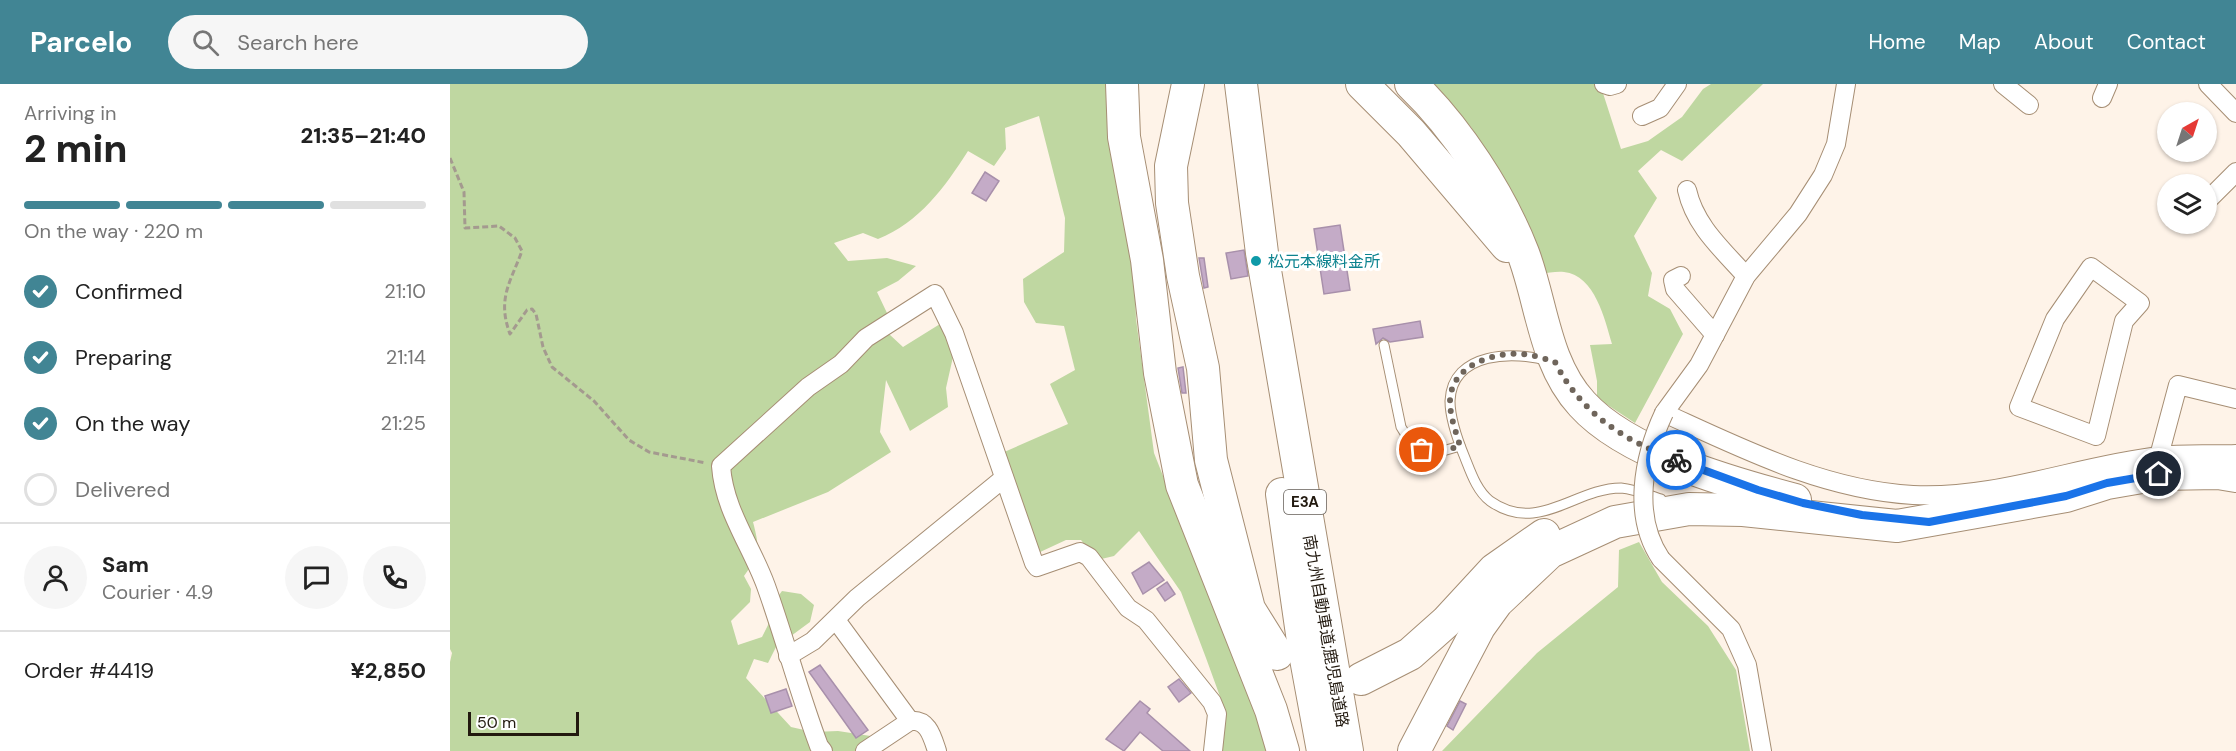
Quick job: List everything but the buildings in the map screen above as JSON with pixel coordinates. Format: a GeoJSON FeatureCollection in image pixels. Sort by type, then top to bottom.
{"type":"FeatureCollection","features":[{"type":"Feature","properties":{"kind":"highway"},"geometry":{"type":"LineString","coordinates":[[1122,84],[1124,137],[1147,260],[1160,372],[1182,485],[1271,710],[1283,751]]}},
{"type":"Feature","properties":{"kind":"highway"},"geometry":{"type":"LineString","coordinates":[[1188,84],[1171,166],[1172,203],[1183,276],[1203,368],[1211,460],[1249,609],[1277,654]]}},
{"type":"Feature","properties":{"kind":"highway","name":"南九州自動車道;鹿児島道路"},"geometry":{"type":"LineString","coordinates":[[1222,84],[1224,123],[1304,648],[1323,751]]}},
{"type":"Feature","properties":{"kind":"highway","name":"南九州自動車道;鹿児島道路"},"geometry":{"type":"LineString","coordinates":[[1241,84],[1262,253],[1347,751]]}},
{"type":"Feature","properties":{"kind":"highway"},"geometry":{"type":"LineString","coordinates":[[1362,84],[1411,133],[1498,235],[1525,277],[1551,350],[1582,404],[1596,417],[1616,432],[1661,455],[1758,490],[1803,503],[1862,515],[1929,522]]}},
{"type":"Feature","properties":{"kind":"highway"},"geometry":{"type":"LineString","coordinates":[[1411,84],[1448,126],[1504,208],[1524,255],[1551,350]]}},
{"type":"Feature","properties":{"kind":"highway"},"geometry":{"type":"LineString","coordinates":[[1414,751],[1479,627],[1497,602],[1550,552],[1615,522],[1689,509],[1743,510],[1897,526],[2066,496],[2107,483],[2159,474],[2218,473],[2236,476]]}},
{"type":"Feature","properties":{"kind":"highway"},"geometry":{"type":"LineString","coordinates":[[1360,679],[1410,654],[1446,622],[1494,570],[1523,547],[1576,519],[1634,501],[1661,498],[1727,500],[1809,518]]}},
{"type":"Feature","properties":{"kind":"street"},"geometry":{"type":"LineString","coordinates":[[1604,84],[1610,86],[1617,84]]}},
{"type":"Feature","properties":{"kind":"street"},"geometry":{"type":"LineString","coordinates":[[1642,116],[1660,108],[1677,84]]}},
{"type":"Feature","properties":{"kind":"street"},"geometry":{"type":"LineString","coordinates":[[1762,751],[1747,665],[1731,629],[1661,559],[1650,543],[1643,498],[1645,473],[1653,436],[1664,413],[1699,365],[1746,276],[1798,214],[1823,175],[1836,144],[1845,84]]}},
{"type":"Feature","properties":{"kind":"street"},"geometry":{"type":"LineString","coordinates":[[2003,84],[2029,105]]}},
{"type":"Feature","properties":{"kind":"street"},"geometry":{"type":"LineString","coordinates":[[2208,84],[2236,113]]}},
{"type":"Feature","properties":{"kind":"street"},"geometry":{"type":"LineString","coordinates":[[2217,191],[2236,172]]}},
{"type":"Feature","properties":{"kind":"street"},"geometry":{"type":"LineString","coordinates":[[1687,190],[1691,209],[1702,228],[1746,276]]}},
{"type":"Feature","properties":{"kind":"street"},"geometry":{"type":"LineString","coordinates":[[2096,436],[2124,321],[2140,303],[2091,267],[2055,320],[2019,407],[2096,436],[2116,464]]}},
{"type":"Feature","properties":{"kind":"street"},"geometry":{"type":"LineString","coordinates":[[1681,276],[1673,280],[1675,289],[1715,335]]}},
{"type":"Feature","properties":{"kind":"street"},"geometry":{"type":"LineString","coordinates":[[824,751],[819,746],[797,690],[765,584],[732,511],[723,484],[721,466],[808,387],[841,364],[866,338],[935,294],[954,333],[1037,567],[1080,552],[1085,554],[1128,608],[1146,620],[1212,702],[1217,714],[1214,751]]}},
{"type":"Feature","properties":{"kind":"street"},"geometry":{"type":"LineString","coordinates":[[2159,456],[2178,385],[2236,399]]}},
{"type":"Feature","properties":{"kind":"street"},"geometry":{"type":"LineString","coordinates":[[1664,413],[1772,462],[1844,483],[1912,495],[1984,492],[2159,456],[2236,454]]}},
{"type":"Feature","properties":{"kind":"street"},"geometry":{"type":"LineString","coordinates":[[788,656],[813,641],[857,598],[1004,478]]}},
{"type":"Feature","properties":{"kind":"street"},"geometry":{"type":"LineString","coordinates":[[836,620],[909,721]]}},
{"type":"Feature","properties":{"kind":"street"},"geometry":{"type":"LineString","coordinates":[[865,751],[909,721],[918,720],[925,723],[937,751]]}},
{"type":"Feature","properties":{"kind":"lane"},"geometry":{"type":"LineString","coordinates":[[1384,345],[1401,427],[1412,445],[1436,453],[1460,446]]}},
{"type":"Feature","properties":{"kind":"lane"},"geometry":{"type":"LineString","coordinates":[[1551,350],[1492,357],[1467,368],[1454,386],[1450,399],[1460,446],[1480,490],[1490,501],[1521,513],[1539,513],[1599,492],[1622,488],[1661,498]]}},
{"type":"Feature","properties":{"kind":"path"},"geometry":{"type":"LineString","coordinates":[[450,158],[464,192],[465,228],[499,226],[515,238],[522,251],[505,294],[505,319],[510,334],[527,310],[532,309],[536,314],[543,347],[552,367],[594,401],[629,440],[648,452],[721,466]]}},
{"type":"Feature","properties":{"kind":"green space"},"geometry":{"type":"Polygon","coordinates":[[[450,84],[1111,84],[1134,266],[1136,319],[1154,453],[1271,751],[1221,751],[1226,713],[1206,658],[1181,592],[1139,531],[1114,556],[1097,560],[1081,540],[1066,540],[1038,553],[1002,453],[1068,424],[1050,384],[1075,370],[1064,326],[1036,323],[1024,302],[1023,279],[1064,252],[1065,218],[1039,116],[1005,128],[1006,149],[994,166],[968,151],[930,202],[906,224],[878,239],[863,233],[834,243],[848,261],[887,258],[916,266],[898,281],[877,292],[887,313],[889,334],[903,347],[940,324],[955,348],[946,388],[948,407],[910,431],[886,380],[880,432],[891,452],[828,492],[753,522],[757,539],[756,556],[744,576],[751,589],[750,602],[731,621],[738,645],[762,637],[768,625],[769,609],[782,591],[801,594],[814,605],[810,622],[776,647],[768,663],[754,659],[746,678],[791,727],[813,732],[838,731],[877,737],[881,751],[450,751],[450,662],[452,653],[450,649],[450,84]]]}},
{"type":"Feature","properties":{"kind":"green space"},"geometry":{"type":"Polygon","coordinates":[[[1429,84],[1595,84],[1601,87],[1621,149],[1648,141],[1682,117],[1703,89],[1711,84],[1763,84],[1682,161],[1661,150],[1638,171],[1657,198],[1634,236],[1652,273],[1648,296],[1670,309],[1683,334],[1635,423],[1597,398],[1597,381],[1590,345],[1612,344],[1602,311],[1591,290],[1575,275],[1561,272],[1540,274],[1499,170],[1471,127],[1429,84]]]}},
{"type":"Feature","properties":{"kind":"green space"},"geometry":{"type":"Polygon","coordinates":[[[1639,542],[1662,582],[1708,626],[1736,670],[1750,751],[1442,751],[1537,653],[1618,587],[1619,550],[1639,542]]]}},
{"type":"Feature","properties":{"kind":"way so far"},"geometry":{"type":"LineString","coordinates":[[1422,450],[1436,453],[1460,446],[1450,399],[1454,386],[1467,368],[1492,357],[1526,354],[1555,362],[1560,374],[1582,404],[1616,432],[1661,455],[1676,460]]}},
{"type":"Feature","properties":{"kind":"place","name":"松元本線料金所"},"geometry":{"type":"Point","coordinates":[1256,261]}},
{"type":"Feature","properties":{"kind":"route"},"geometry":{"type":"LineString","coordinates":[[1676,460],[1758,490],[1803,503],[1862,515],[1929,522],[2066,496],[2107,483],[2159,474]]}}]}
